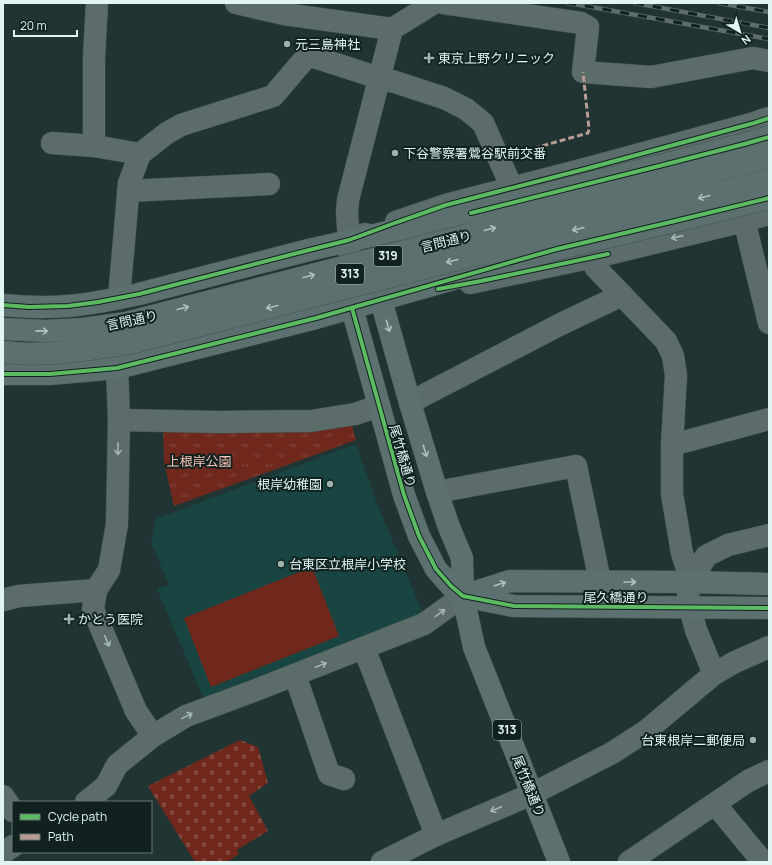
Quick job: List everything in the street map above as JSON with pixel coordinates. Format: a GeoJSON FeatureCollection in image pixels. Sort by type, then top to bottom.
{"type":"FeatureCollection","features":[{"type":"Feature","properties":{"kind":"main road"},"geometry":{"type":"LineString","coordinates":[[3,305],[29,307],[68,306],[139,294],[349,240],[471,214],[748,143],[769,136]]}},
{"type":"Feature","properties":{"kind":"main road","name":"言問通り"},"geometry":{"type":"LineString","coordinates":[[3,329],[46,331],[83,330],[126,323],[769,157]]}},
{"type":"Feature","properties":{"kind":"main road","name":"言問通り"},"geometry":{"type":"LineString","coordinates":[[3,352],[53,353],[88,350],[130,343],[769,180]]}},
{"type":"Feature","properties":{"kind":"main road"},"geometry":{"type":"LineString","coordinates":[[3,374],[50,374],[117,368],[316,318],[558,249],[675,222],[769,198]]}},
{"type":"Feature","properties":{"kind":"main road","name":"尾竹橋通り"},"geometry":{"type":"LineString","coordinates":[[349,240],[381,300],[437,492],[462,558],[463,596],[474,647],[559,862]]}},
{"type":"Feature","properties":{"kind":"main road","name":"尾竹橋通り"},"geometry":{"type":"LineString","coordinates":[[349,240],[352,308],[404,495],[419,536],[436,569],[451,586],[463,596]]}},
{"type":"Feature","properties":{"kind":"main road","name":"尾久橋通り"},"geometry":{"type":"LineString","coordinates":[[463,596],[510,581],[769,584]]}},
{"type":"Feature","properties":{"kind":"main road","name":"尾久橋通り"},"geometry":{"type":"LineString","coordinates":[[463,596],[514,606],[769,608]]}},
{"type":"Feature","properties":{"kind":"street"},"geometry":{"type":"LineString","coordinates":[[94,146],[94,57],[97,3]]}},
{"type":"Feature","properties":{"kind":"street"},"geometry":{"type":"LineString","coordinates":[[236,3],[284,14],[392,29],[434,3]]}},
{"type":"Feature","properties":{"kind":"street"},"geometry":{"type":"LineString","coordinates":[[443,3],[581,23],[588,28],[583,72],[651,77],[753,58],[769,61]]}},
{"type":"Feature","properties":{"kind":"street"},"geometry":{"type":"LineString","coordinates":[[392,29],[348,200],[347,213],[349,240],[446,205],[754,124],[769,118]]}},
{"type":"Feature","properties":{"kind":"street"},"geometry":{"type":"LineString","coordinates":[[119,298],[128,183],[140,154],[167,133],[181,125],[273,96],[308,55],[444,98],[466,109],[483,122],[512,188]]}},
{"type":"Feature","properties":{"kind":"street"},"geometry":{"type":"LineString","coordinates":[[722,132],[769,323]]}},
{"type":"Feature","properties":{"kind":"street"},"geometry":{"type":"LineString","coordinates":[[52,143],[94,146],[140,154]]}},
{"type":"Feature","properties":{"kind":"street"},"geometry":{"type":"LineString","coordinates":[[128,191],[269,184]]}},
{"type":"Feature","properties":{"kind":"street"},"geometry":{"type":"LineString","coordinates":[[381,300],[591,258],[769,214]]}},
{"type":"Feature","properties":{"kind":"street"},"geometry":{"type":"LineString","coordinates":[[591,258],[596,268],[666,340],[673,356],[676,375],[672,445],[672,494],[682,553],[691,582]]}},
{"type":"Feature","properties":{"kind":"street"},"geometry":{"type":"LineString","coordinates":[[410,403],[560,324],[622,295]]}},
{"type":"Feature","properties":{"kind":"street"},"geometry":{"type":"LineString","coordinates":[[117,368],[117,524],[109,570],[96,590],[93,610],[136,711],[153,736]]}},
{"type":"Feature","properties":{"kind":"street"},"geometry":{"type":"LineString","coordinates":[[118,420],[219,422],[311,421],[355,414],[379,406]]}},
{"type":"Feature","properties":{"kind":"street"},"geometry":{"type":"LineString","coordinates":[[672,445],[769,419]]}},
{"type":"Feature","properties":{"kind":"street"},"geometry":{"type":"LineString","coordinates":[[437,492],[576,466],[600,581]]}},
{"type":"Feature","properties":{"kind":"street"},"geometry":{"type":"LineString","coordinates":[[714,674],[696,630],[690,608],[688,596],[691,582],[706,556],[728,546],[769,535]]}},
{"type":"Feature","properties":{"kind":"street"},"geometry":{"type":"LineString","coordinates":[[3,600],[19,596],[96,590]]}},
{"type":"Feature","properties":{"kind":"street"},"geometry":{"type":"LineString","coordinates":[[87,801],[106,786],[117,765],[153,736],[186,716],[424,624],[463,596]]}},
{"type":"Feature","properties":{"kind":"street"},"geometry":{"type":"LineString","coordinates":[[382,862],[436,836],[532,794],[612,753],[646,731],[714,674],[735,662],[769,647]]}},
{"type":"Feature","properties":{"kind":"street"},"geometry":{"type":"LineString","coordinates":[[364,648],[436,836]]}},
{"type":"Feature","properties":{"kind":"street"},"geometry":{"type":"LineString","coordinates":[[295,675],[329,774],[344,779]]}},
{"type":"Feature","properties":{"kind":"street"},"geometry":{"type":"LineString","coordinates":[[629,862],[748,781],[769,771]]}},
{"type":"Feature","properties":{"kind":"street"},"geometry":{"type":"LineString","coordinates":[[3,796],[12,810]]}},
{"type":"Feature","properties":{"kind":"street"},"geometry":{"type":"LineString","coordinates":[[715,804],[763,862]]}},
{"type":"Feature","properties":{"kind":"street"},"geometry":{"type":"LineString","coordinates":[[3,853],[12,847]]}},
{"type":"Feature","properties":{"kind":"shaded area","name":"台東区立根岸小学校"},"geometry":{"type":"Polygon","coordinates":[[[356,444],[376,501],[423,614],[204,699],[157,589],[169,585],[151,542],[156,519],[356,444]]]}},
{"type":"Feature","properties":{"kind":"green space","name":"上根岸公園"},"geometry":{"type":"Polygon","coordinates":[[[349,415],[356,440],[174,506],[164,462],[163,425],[349,415]]]}},
{"type":"Feature","properties":{"kind":"green space"},"geometry":{"type":"Polygon","coordinates":[[[312,567],[339,636],[211,687],[184,618],[312,567]]]}},
{"type":"Feature","properties":{"kind":"green space"},"geometry":{"type":"Polygon","coordinates":[[[240,740],[258,747],[268,783],[249,796],[268,831],[237,850],[239,854],[227,862],[195,862],[148,786],[240,740]]]}},
{"type":"Feature","properties":{"kind":"railway"},"geometry":{"type":"LineString","coordinates":[[567,3],[769,39]]}},
{"type":"Feature","properties":{"kind":"railway"},"geometry":{"type":"LineString","coordinates":[[635,3],[769,28]]}},
{"type":"Feature","properties":{"kind":"railway"},"geometry":{"type":"LineString","coordinates":[[719,3],[769,12]]}},
{"type":"Feature","properties":{"kind":"marked path"},"geometry":{"type":"LineString","coordinates":[[499,158],[588,133],[589,129],[583,72]]}},
{"type":"Feature","properties":{"kind":"cycle path"},"geometry":{"type":"LineString","coordinates":[[3,305],[29,307],[68,306],[139,294],[349,240],[446,205],[589,168],[769,118]]}},
{"type":"Feature","properties":{"kind":"cycle path"},"geometry":{"type":"LineString","coordinates":[[471,213],[769,137]]}},
{"type":"Feature","properties":{"kind":"cycle path"},"geometry":{"type":"LineString","coordinates":[[3,374],[50,374],[117,368],[316,318],[557,249],[769,198]]}},
{"type":"Feature","properties":{"kind":"cycle path"},"geometry":{"type":"LineString","coordinates":[[438,289],[608,254]]}},
{"type":"Feature","properties":{"kind":"cycle path"},"geometry":{"type":"LineString","coordinates":[[352,308],[404,495],[419,536],[436,569],[451,586],[463,596],[514,606],[769,608]]}},
{"type":"Feature","properties":{"kind":"place","name":"元三島神社"},"geometry":{"type":"Point","coordinates":[287,44]}},
{"type":"Feature","properties":{"kind":"place","name":"東京上野クリニック"},"geometry":{"type":"Point","coordinates":[429,58]}},
{"type":"Feature","properties":{"kind":"place","name":"下谷警察署鶯谷駅前交番"},"geometry":{"type":"Point","coordinates":[395,153]}},
{"type":"Feature","properties":{"kind":"place","name":"根岸幼稚園"},"geometry":{"type":"Point","coordinates":[330,484]}},
{"type":"Feature","properties":{"kind":"place","name":"台東区立根岸小学校"},"geometry":{"type":"Point","coordinates":[281,564]}},
{"type":"Feature","properties":{"kind":"place","name":"かとう医院"},"geometry":{"type":"Point","coordinates":[69,619]}},
{"type":"Feature","properties":{"kind":"place","name":"台東根岸二郵便局"},"geometry":{"type":"Point","coordinates":[753,740]}}]}
